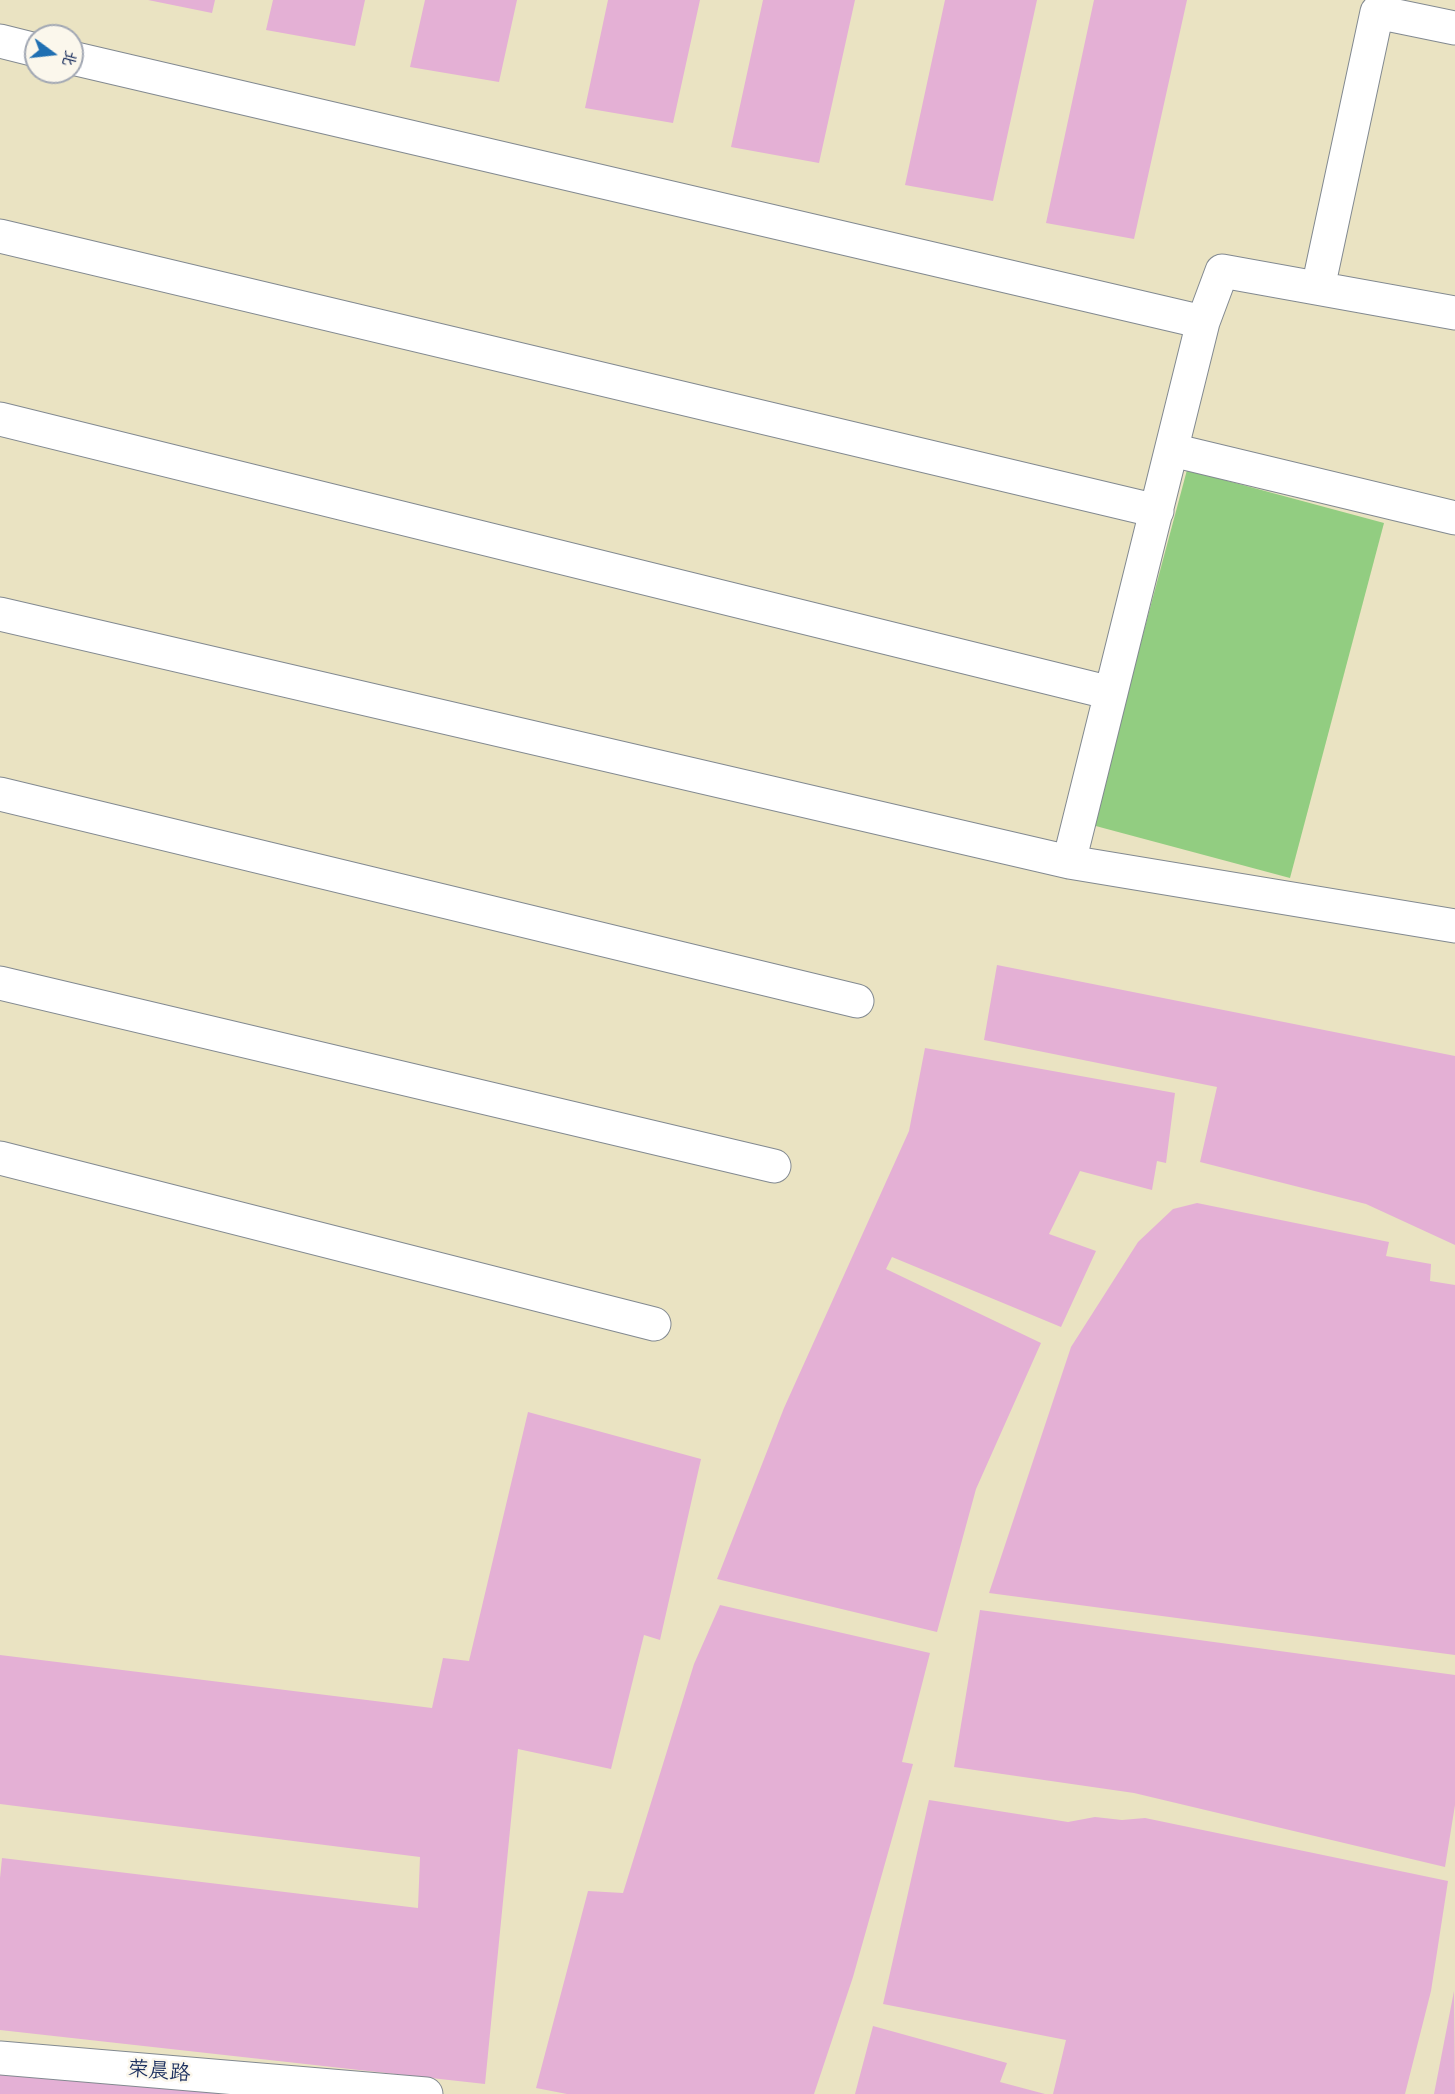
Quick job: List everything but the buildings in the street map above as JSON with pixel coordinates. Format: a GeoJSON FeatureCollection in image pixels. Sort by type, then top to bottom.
{"type":"FeatureCollection","features":[{"type":"Feature","properties":{"kind":"street"},"geometry":{"type":"LineString","coordinates":[[1318,288],[1377,12],[1455,28]]}},
{"type":"Feature","properties":{"kind":"street"},"geometry":{"type":"LineString","coordinates":[[0,41],[24,47]]}},
{"type":"Feature","properties":{"kind":"street"},"geometry":{"type":"LineString","coordinates":[[84,61],[1203,322]]}},
{"type":"Feature","properties":{"kind":"street"},"geometry":{"type":"LineString","coordinates":[[0,236],[1157,511]]}},
{"type":"Feature","properties":{"kind":"street"},"geometry":{"type":"LineString","coordinates":[[1069,862],[1203,322],[1222,271],[1455,313]]}},
{"type":"Feature","properties":{"kind":"street"},"geometry":{"type":"LineString","coordinates":[[0,419],[1112,693]]}},
{"type":"Feature","properties":{"kind":"street"},"geometry":{"type":"LineString","coordinates":[[1172,450],[1455,518]]}},
{"type":"Feature","properties":{"kind":"street"},"geometry":{"type":"LineString","coordinates":[[0,614],[1069,862],[1455,927]]}},
{"type":"Feature","properties":{"kind":"street"},"geometry":{"type":"LineString","coordinates":[[0,794],[857,1001]]}},
{"type":"Feature","properties":{"kind":"street"},"geometry":{"type":"LineString","coordinates":[[0,982],[774,1166]]}},
{"type":"Feature","properties":{"kind":"street"},"geometry":{"type":"LineString","coordinates":[[0,1158],[654,1324]]}},
{"type":"Feature","properties":{"kind":"street","name":"荣晨路"},"geometry":{"type":"LineString","coordinates":[[0,2058],[426,2094]]}},
{"type":"Feature","properties":{"kind":"green space"},"geometry":{"type":"Polygon","coordinates":[[[1187,470],[1384,523],[1290,878],[1092,825],[1187,470]]]}}]}
